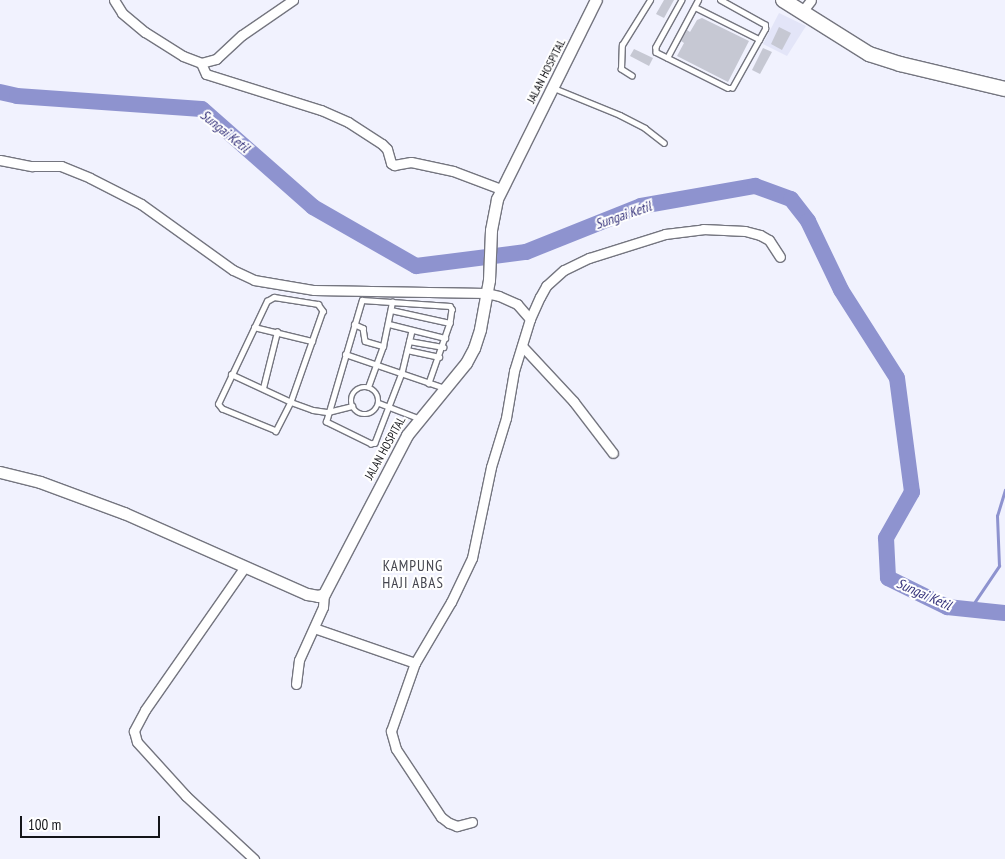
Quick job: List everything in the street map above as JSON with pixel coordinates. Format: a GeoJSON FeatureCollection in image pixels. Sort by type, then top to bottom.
{"type":"FeatureCollection","features":[{"type":"Feature","properties":{"kind":"main road","name":"JALAN HOSPITAL"},"geometry":{"type":"LineString","coordinates":[[324,594],[402,442],[418,418],[466,363],[474,348],[480,329],[489,280],[493,212],[501,189],[554,88],[596,0]]}},
{"type":"Feature","properties":{"kind":"main road"},"geometry":{"type":"LineString","coordinates":[[782,0],[869,54],[900,64],[1005,89]]}},
{"type":"Feature","properties":{"kind":"main road"},"geometry":{"type":"LineString","coordinates":[[0,472],[40,482],[124,513],[244,568],[307,594],[318,596],[324,594]]}},
{"type":"Feature","properties":{"kind":"street"},"geometry":{"type":"LineString","coordinates":[[114,0],[122,13],[145,32],[177,53],[201,63],[216,59],[242,35],[293,0]]}},
{"type":"Feature","properties":{"kind":"street"},"geometry":{"type":"LineString","coordinates":[[801,13],[810,0]]}},
{"type":"Feature","properties":{"kind":"street"},"geometry":{"type":"LineString","coordinates":[[201,63],[206,74],[321,110],[348,122],[382,144],[387,149],[391,163],[394,165],[411,162],[453,171],[501,189]]}},
{"type":"Feature","properties":{"kind":"street"},"geometry":{"type":"LineString","coordinates":[[0,160],[32,166],[61,166],[90,178],[141,204],[233,270],[260,282],[314,290],[486,293],[503,297],[517,304],[530,319]]}},
{"type":"Feature","properties":{"kind":"street"},"geometry":{"type":"LineString","coordinates":[[472,822],[457,826],[441,817],[393,743],[393,723],[415,663],[451,602],[472,558],[491,468],[506,418],[514,371],[530,319],[546,286],[564,270],[589,258],[665,234],[703,229],[745,231],[760,235],[769,240],[780,257]]}},
{"type":"Feature","properties":{"kind":"street"},"geometry":{"type":"LineString","coordinates":[[522,346],[574,402],[613,452]]}},
{"type":"Feature","properties":{"kind":"street"},"geometry":{"type":"LineString","coordinates":[[244,568],[145,710],[134,731],[137,742],[186,796],[254,859]]}},
{"type":"Feature","properties":{"kind":"street"},"geometry":{"type":"LineString","coordinates":[[296,684],[299,660],[323,607],[324,594]]}},
{"type":"Feature","properties":{"kind":"street"},"geometry":{"type":"LineString","coordinates":[[314,628],[415,663]]}},
{"type":"Feature","properties":{"kind":"lane"},"geometry":{"type":"LineString","coordinates":[[632,76],[621,69],[622,45],[650,0]]}},
{"type":"Feature","properties":{"kind":"lane"},"geometry":{"type":"LineString","coordinates":[[682,0],[656,46],[656,52],[728,88],[732,88],[735,86],[764,29],[762,21],[720,0]]}},
{"type":"Feature","properties":{"kind":"lane"},"geometry":{"type":"LineString","coordinates":[[667,58],[698,0]]}},
{"type":"Feature","properties":{"kind":"lane"},"geometry":{"type":"LineString","coordinates":[[695,7],[759,39]]}},
{"type":"Feature","properties":{"kind":"lane"},"geometry":{"type":"LineString","coordinates":[[554,88],[620,115],[645,128],[664,143]]}},
{"type":"Feature","properties":{"kind":"lane"},"geometry":{"type":"LineString","coordinates":[[270,298],[318,304],[322,312],[312,341],[291,402],[276,432],[222,409],[218,404],[254,327],[270,298]]}},
{"type":"Feature","properties":{"kind":"lane"},"geometry":{"type":"LineString","coordinates":[[412,331],[402,374],[378,439],[371,444],[328,424],[326,419],[362,300],[450,306],[452,309],[450,322],[429,382]]}},
{"type":"Feature","properties":{"kind":"lane"},"geometry":{"type":"LineString","coordinates":[[368,387],[383,346],[392,302]]}},
{"type":"Feature","properties":{"kind":"lane"},"geometry":{"type":"LineString","coordinates":[[391,310],[450,322]]}},
{"type":"Feature","properties":{"kind":"lane"},"geometry":{"type":"LineString","coordinates":[[354,324],[363,328],[365,341],[383,346]]}},
{"type":"Feature","properties":{"kind":"lane"},"geometry":{"type":"LineString","coordinates":[[389,324],[445,338]]}},
{"type":"Feature","properties":{"kind":"lane"},"geometry":{"type":"LineString","coordinates":[[254,327],[312,341]]}},
{"type":"Feature","properties":{"kind":"lane"},"geometry":{"type":"LineString","coordinates":[[263,388],[277,332]]}},
{"type":"Feature","properties":{"kind":"lane"},"geometry":{"type":"LineString","coordinates":[[410,341],[442,347]]}},
{"type":"Feature","properties":{"kind":"lane"},"geometry":{"type":"LineString","coordinates":[[407,350],[439,357]]}},
{"type":"Feature","properties":{"kind":"lane"},"geometry":{"type":"LineString","coordinates":[[345,354],[445,388]]}},
{"type":"Feature","properties":{"kind":"lane"},"geometry":{"type":"LineString","coordinates":[[231,374],[291,402],[328,412],[352,406]]}},
{"type":"Feature","properties":{"kind":"lane"},"geometry":{"type":"LineString","coordinates":[[362,387],[368,387],[377,393],[378,403],[376,409],[366,415],[360,414],[352,406],[352,394],[362,387]]}},
{"type":"Feature","properties":{"kind":"lane"},"geometry":{"type":"LineString","coordinates":[[378,403],[418,418]]}},
{"type":"Feature","properties":{"kind":"shaded area"},"geometry":{"type":"Polygon","coordinates":[[[779,13],[806,26],[787,56],[763,44],[779,13]]]}},
{"type":"Feature","properties":{"kind":"building"},"geometry":{"type":"Polygon","coordinates":[[[664,0],[674,0],[664,18],[656,14],[664,0]]]}},
{"type":"Feature","properties":{"kind":"building"},"geometry":{"type":"Polygon","coordinates":[[[702,18],[749,41],[728,82],[677,56],[684,43],[681,41],[687,30],[690,32],[697,20],[702,18]]]}},
{"type":"Feature","properties":{"kind":"building"},"geometry":{"type":"Polygon","coordinates":[[[779,27],[791,33],[782,50],[771,44],[779,27]]]}},
{"type":"Feature","properties":{"kind":"building"},"geometry":{"type":"Polygon","coordinates":[[[763,48],[772,52],[760,74],[752,70],[763,48]]]}},
{"type":"Feature","properties":{"kind":"building"},"geometry":{"type":"Polygon","coordinates":[[[634,49],[653,58],[649,66],[630,56],[634,49]]]}},
{"type":"Feature","properties":{"kind":"waterway","name":"Sungai Ketil"},"geometry":{"type":"LineString","coordinates":[[0,92],[17,96],[202,109],[313,207],[416,266],[526,252],[641,206],[755,186],[791,199],[808,221],[841,290],[897,378],[912,492],[886,538],[888,578],[947,607],[1005,613]]}},
{"type":"Feature","properties":{"kind":"waterway"},"geometry":{"type":"LineString","coordinates":[[970,609],[999,566],[997,516],[1005,490]]}},
{"type":"Feature","properties":{"kind":"district","name":"KAMPUNG HAJI ABAS"},"geometry":{"type":"Point","coordinates":[413,574]}}]}
